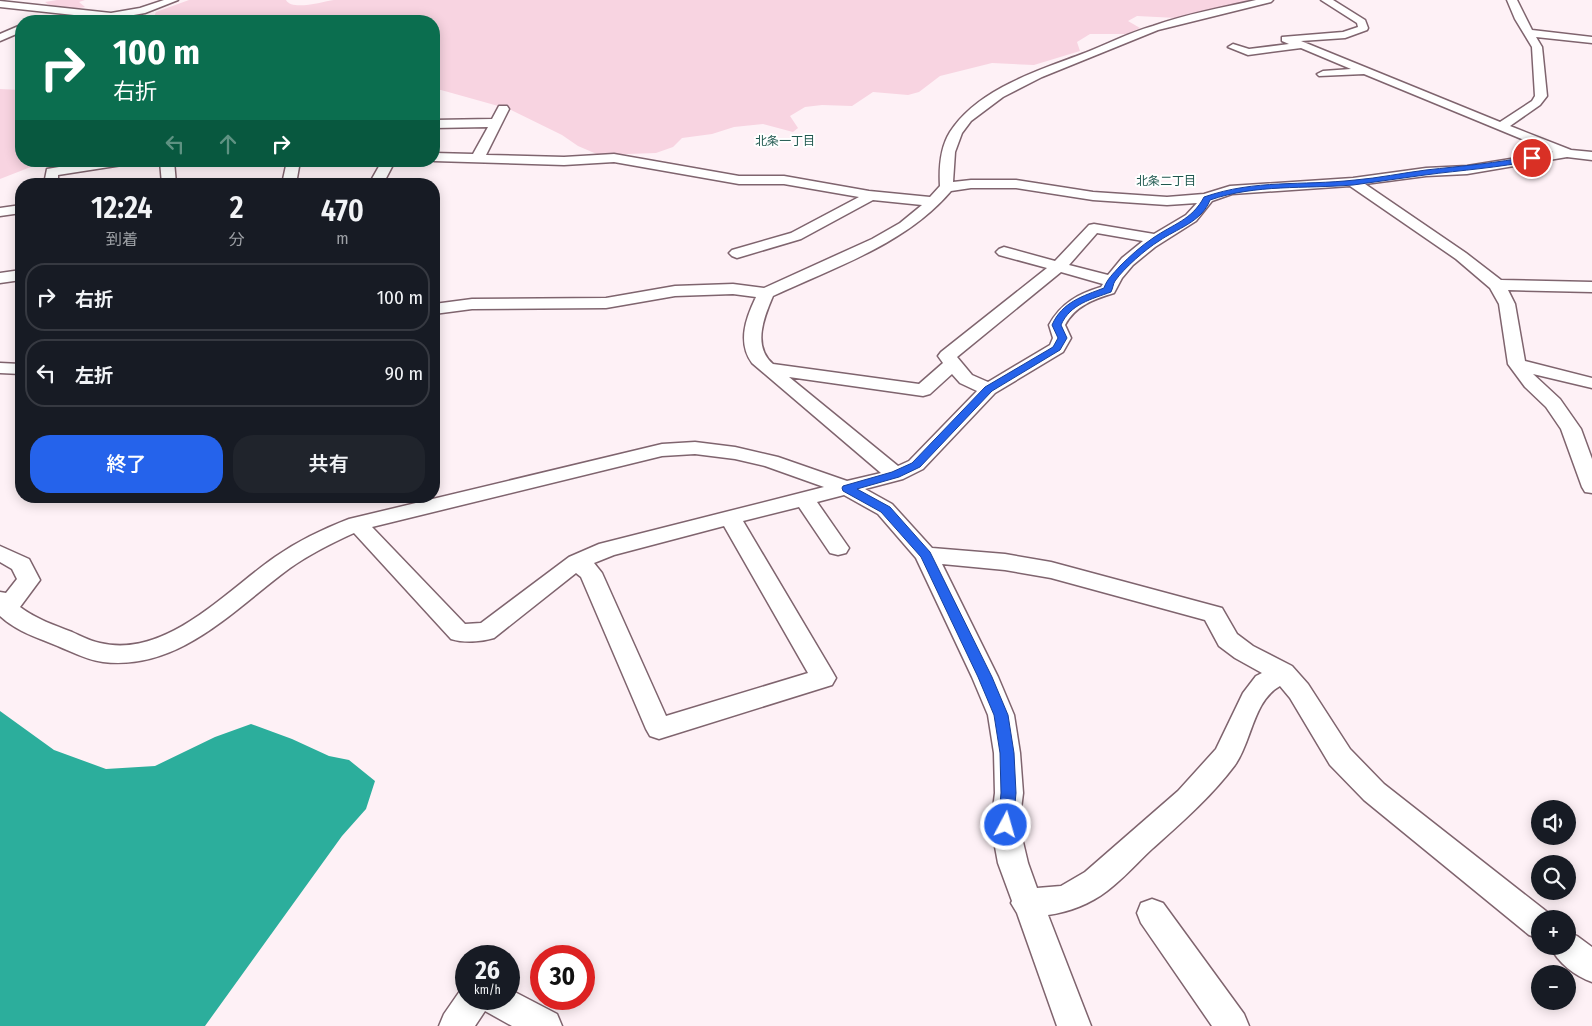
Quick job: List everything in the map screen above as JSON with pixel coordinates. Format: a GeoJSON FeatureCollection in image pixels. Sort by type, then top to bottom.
{"type":"FeatureCollection","features":[{"type":"Feature","properties":{"kind":"street"},"geometry":{"type":"LineString","coordinates":[[124,15],[173,0]]}},
{"type":"Feature","properties":{"kind":"street"},"geometry":{"type":"LineString","coordinates":[[947,187],[946,175],[949,148],[955,133],[973,113],[1010,89],[1038,74],[1149,30],[1268,0]]}},
{"type":"Feature","properties":{"kind":"street"},"geometry":{"type":"LineString","coordinates":[[1326,0],[1362,22],[1363,28],[1345,34],[1286,39],[1566,153],[1592,158]]}},
{"type":"Feature","properties":{"kind":"street"},"geometry":{"type":"LineString","coordinates":[[1502,127],[1536,103],[1541,96],[1537,47],[1520,19],[1512,0]]}},
{"type":"Feature","properties":{"kind":"street"},"geometry":{"type":"LineString","coordinates":[[0,4],[103,15]]}},
{"type":"Feature","properties":{"kind":"street"},"geometry":{"type":"LineString","coordinates":[[67,15],[77,12]]}},
{"type":"Feature","properties":{"kind":"street"},"geometry":{"type":"LineString","coordinates":[[0,38],[15,31]]}},
{"type":"Feature","properties":{"kind":"street"},"geometry":{"type":"LineString","coordinates":[[1529,34],[1592,40]]}},
{"type":"Feature","properties":{"kind":"street"},"geometry":{"type":"LineString","coordinates":[[1233,47],[1248,52],[1303,45]]}},
{"type":"Feature","properties":{"kind":"street"},"geometry":{"type":"LineString","coordinates":[[1323,74],[1368,71]]}},
{"type":"Feature","properties":{"kind":"street"},"geometry":{"type":"LineString","coordinates":[[478,157],[503,109]]}},
{"type":"Feature","properties":{"kind":"street"},"geometry":{"type":"LineString","coordinates":[[440,124],[496,124]]}},
{"type":"Feature","properties":{"kind":"street"},"geometry":{"type":"LineString","coordinates":[[440,308],[472,304],[606,303],[675,291],[733,289],[766,293],[877,242],[905,226],[934,202],[947,187],[972,184],[1016,184],[1093,196],[1167,201],[1206,198],[1230,190],[1261,186],[1354,182],[1426,172],[1486,167],[1566,153]]}},
{"type":"Feature","properties":{"kind":"street"},"geometry":{"type":"LineString","coordinates":[[440,157],[564,161],[614,158],[739,180],[784,180],[869,195],[934,202]]}},
{"type":"Feature","properties":{"kind":"street"},"geometry":{"type":"LineString","coordinates":[[52,178],[52,172],[84,167]]}},
{"type":"Feature","properties":{"kind":"street"},"geometry":{"type":"LineString","coordinates":[[377,178],[385,167]]}},
{"type":"Feature","properties":{"kind":"street"},"geometry":{"type":"LineString","coordinates":[[1354,182],[1461,256],[1497,285],[1508,304],[1517,364],[1531,383],[1553,403],[1571,428],[1592,487]]}},
{"type":"Feature","properties":{"kind":"street"},"geometry":{"type":"LineString","coordinates":[[737,253],[796,236],[866,200],[869,195]]}},
{"type":"Feature","properties":{"kind":"street"},"geometry":{"type":"LineString","coordinates":[[357,524],[459,633],[486,632],[558,575],[577,562],[607,549],[896,475],[916,465],[989,389],[1057,348],[1062,338],[1057,325],[1061,315],[1077,301],[1108,290],[1111,281],[1137,254],[1156,239],[1183,225],[1204,206],[1206,198]]}},
{"type":"Feature","properties":{"kind":"street"},"geometry":{"type":"LineString","coordinates":[[0,212],[15,209]]}},
{"type":"Feature","properties":{"kind":"street"},"geometry":{"type":"LineString","coordinates":[[989,389],[966,379],[947,356],[1058,267],[1094,228],[1156,239]]}},
{"type":"Feature","properties":{"kind":"street"},"geometry":{"type":"LineString","coordinates":[[1004,252],[1111,281]]}},
{"type":"Feature","properties":{"kind":"street"},"geometry":{"type":"LineString","coordinates":[[0,278],[15,276]]}},
{"type":"Feature","properties":{"kind":"street"},"geometry":{"type":"LineString","coordinates":[[1497,285],[1592,287]]}},
{"type":"Feature","properties":{"kind":"street"},"geometry":{"type":"LineString","coordinates":[[766,293],[755,319],[752,339],[757,358],[896,475]]}},
{"type":"Feature","properties":{"kind":"street"},"geometry":{"type":"LineString","coordinates":[[768,369],[923,390],[953,364]]}},
{"type":"Feature","properties":{"kind":"street"},"geometry":{"type":"LineString","coordinates":[[1517,364],[1592,382]]}},
{"type":"Feature","properties":{"kind":"street"},"geometry":{"type":"LineString","coordinates":[[0,368],[15,369]]}},
{"type":"Feature","properties":{"kind":"street"},"geometry":{"type":"LineString","coordinates":[[440,503],[662,450],[695,448],[735,453],[771,461],[847,488],[886,510],[926,555],[985,677],[1001,715],[1009,793],[1006,825],[1013,863],[1026,903],[1074,1026]]}},
{"type":"Feature","properties":{"kind":"street"},"geometry":{"type":"LineString","coordinates":[[804,499],[838,548]]}},
{"type":"Feature","properties":{"kind":"street"},"geometry":{"type":"LineString","coordinates":[[0,553],[21,564],[29,580],[3,605],[34,627],[102,653],[134,653],[160,647],[197,629],[224,610],[283,562],[335,532],[357,524],[438,503]]}},
{"type":"Feature","properties":{"kind":"street"},"geometry":{"type":"LineString","coordinates":[[577,562],[591,573],[659,729],[823,678],[730,518]]}},
{"type":"Feature","properties":{"kind":"street"},"geometry":{"type":"LineString","coordinates":[[926,555],[1005,562],[1051,570],[1214,614],[1228,640],[1244,652],[1283,673],[1299,691],[1340,757],[1374,792],[1531,918]]}},
{"type":"Feature","properties":{"kind":"street"},"geometry":{"type":"LineString","coordinates":[[1026,903],[1065,899],[1096,882],[1195,792],[1226,756],[1252,700],[1260,688],[1283,673]]}},
{"type":"Feature","properties":{"kind":"street"},"geometry":{"type":"LineString","coordinates":[[1152,913],[1232,1026]]}},
{"type":"Feature","properties":{"kind":"street"},"geometry":{"type":"LineString","coordinates":[[1576,954],[1592,967]]}},
{"type":"Feature","properties":{"kind":"street"},"geometry":{"type":"LineString","coordinates":[[456,1026],[467,1010]]}},
{"type":"Feature","properties":{"kind":"street"},"geometry":{"type":"LineString","coordinates":[[516,1010],[545,1026]]}},
{"type":"Feature","properties":{"kind":"shaded area"},"geometry":{"type":"Polygon","coordinates":[[[85,0],[79,2],[85,7],[64,9],[54,7],[45,2],[85,0]]]}},
{"type":"Feature","properties":{"kind":"shaded area"},"geometry":{"type":"Polygon","coordinates":[[[189,0],[286,0],[294,5],[300,5],[334,0],[1255,0],[1176,18],[1137,16],[1128,21],[1140,28],[1127,34],[1090,34],[1077,42],[1080,51],[1034,65],[992,63],[940,76],[919,92],[908,95],[873,92],[852,106],[822,105],[805,107],[790,116],[798,128],[793,132],[763,124],[734,127],[712,134],[682,138],[673,147],[656,153],[599,155],[578,146],[562,135],[509,109],[440,90],[440,15],[155,15],[156,12],[189,0]]]}},
{"type":"Feature","properties":{"kind":"shaded area"},"geometry":{"type":"Polygon","coordinates":[[[0,89],[15,90],[15,167],[31,167],[0,179],[0,89]]]}},
{"type":"Feature","properties":{"kind":"shaded area"},"geometry":{"type":"Polygon","coordinates":[[[0,711],[54,750],[106,769],[155,766],[215,737],[251,724],[292,739],[329,756],[349,760],[375,781],[366,809],[342,836],[205,1026],[0,1026],[0,711]]]}},
{"type":"Feature","properties":{"kind":"district","name":"北条一丁目"},"geometry":{"type":"Point","coordinates":[785,141]}},
{"type":"Feature","properties":{"kind":"district","name":"北条二丁目"},"geometry":{"type":"Point","coordinates":[1166,181]}},
{"type":"Feature","properties":{"kind":"route"},"geometry":{"type":"LineString","coordinates":[[1006,825],[1009,793],[1007,753],[1001,715],[985,677],[926,555],[886,510],[847,488],[896,475],[916,465],[989,389],[1057,348],[1062,338],[1057,325],[1061,315],[1077,301],[1108,290],[1111,281],[1137,254],[1156,239],[1183,225],[1204,206],[1206,198],[1230,190],[1261,186],[1354,182],[1426,172],[1467,170],[1532,158]]}}]}
